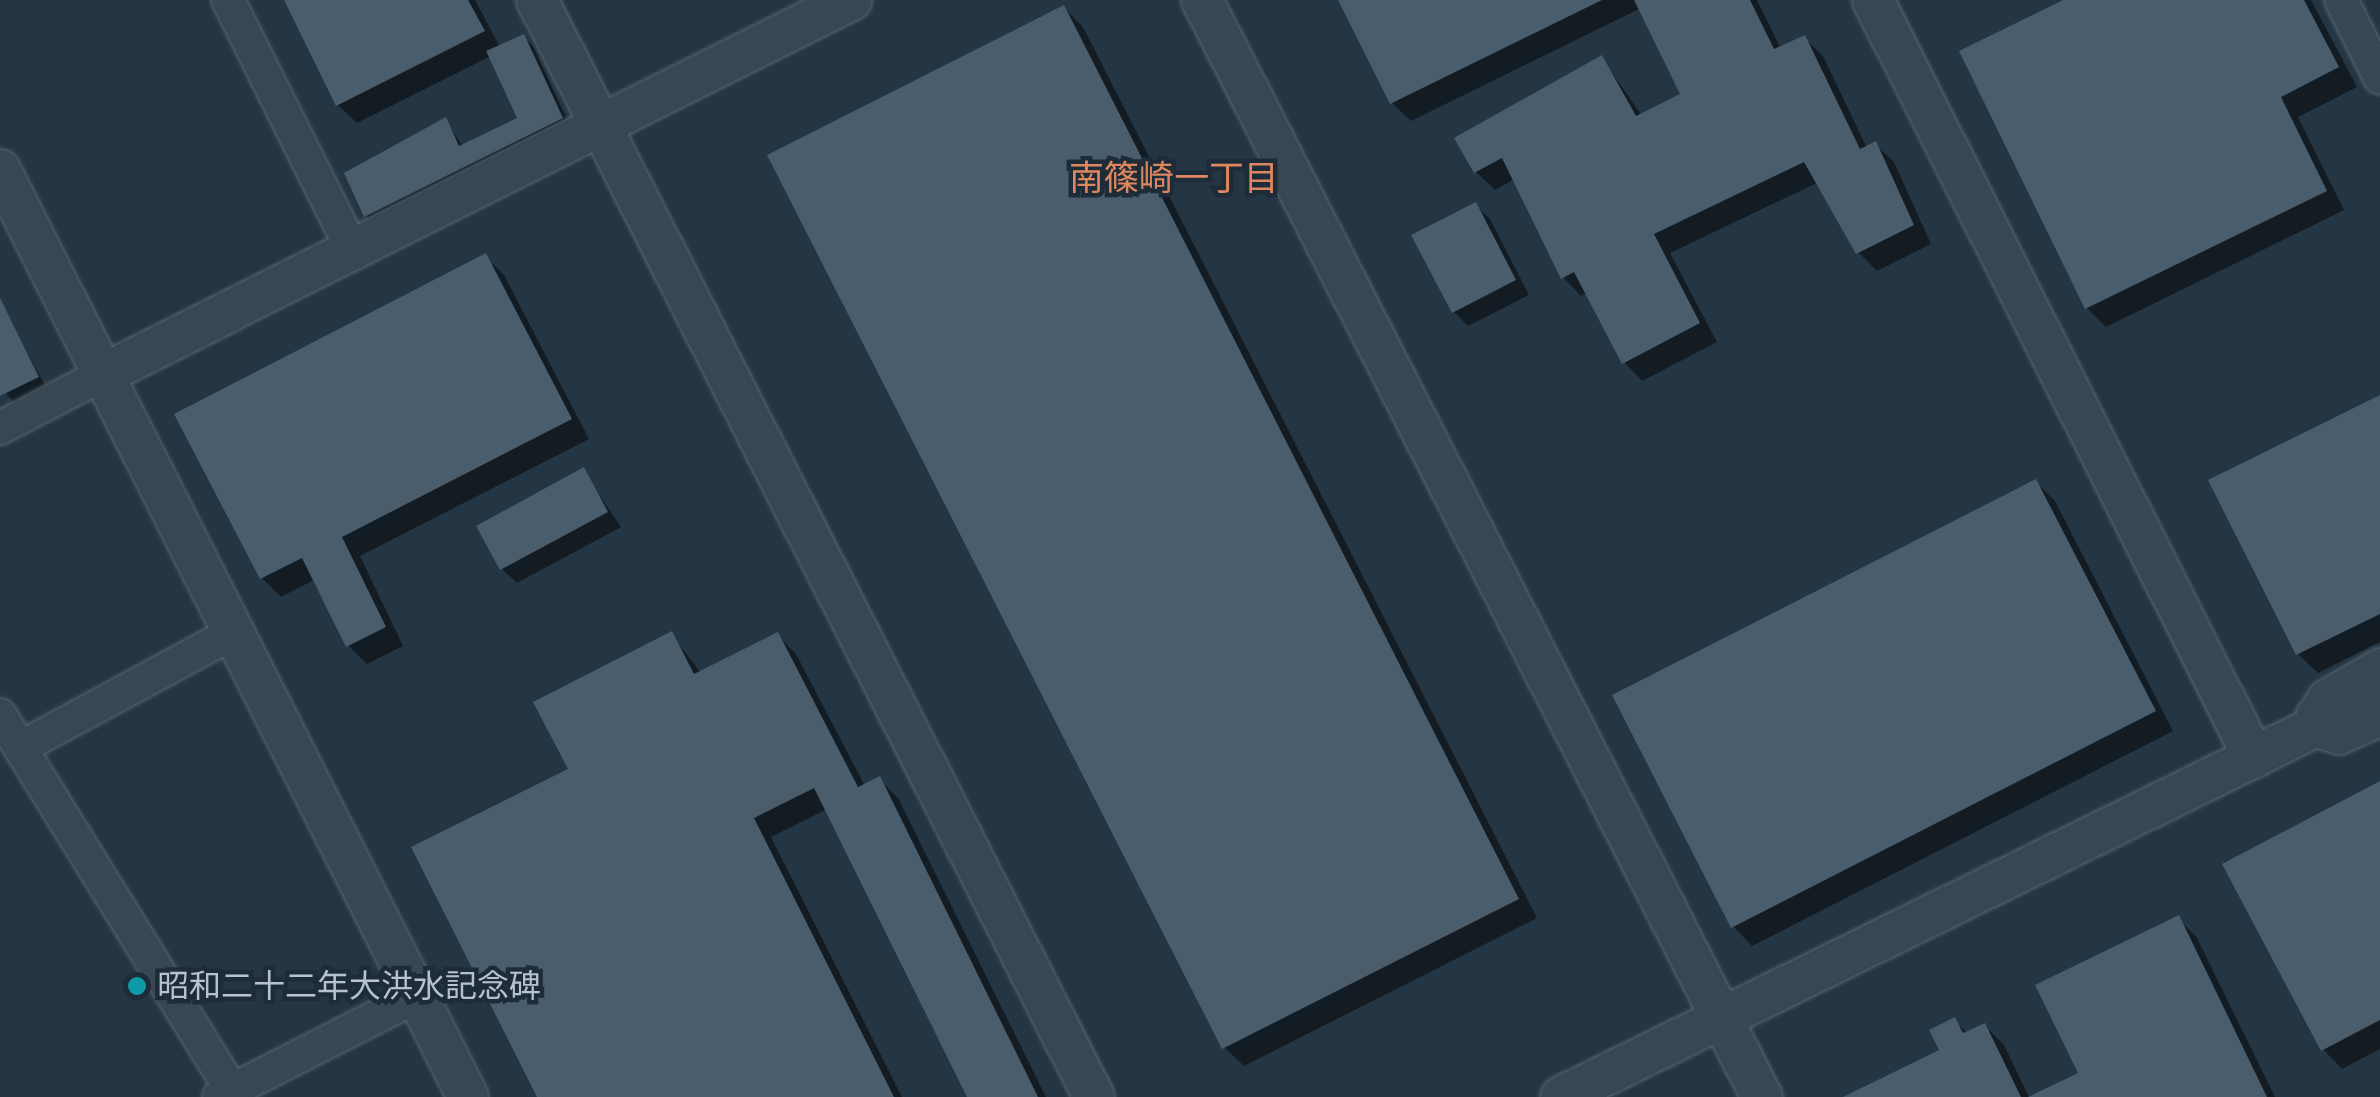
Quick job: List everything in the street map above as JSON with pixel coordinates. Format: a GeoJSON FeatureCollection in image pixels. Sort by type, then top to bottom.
{"type":"FeatureCollection","features":[{"type":"Feature","properties":{"kind":"street"},"geometry":{"type":"LineString","coordinates":[[228,0],[354,253]]}},
{"type":"Feature","properties":{"kind":"street"},"geometry":{"type":"LineString","coordinates":[[537,0],[1094,1097]]}},
{"type":"Feature","properties":{"kind":"street"},"geometry":{"type":"LineString","coordinates":[[0,428],[851,0]]}},
{"type":"Feature","properties":{"kind":"street"},"geometry":{"type":"LineString","coordinates":[[1202,0],[1762,1097]]}},
{"type":"Feature","properties":{"kind":"street"},"geometry":{"type":"LineString","coordinates":[[1873,0],[2254,758]]}},
{"type":"Feature","properties":{"kind":"street"},"geometry":{"type":"LineString","coordinates":[[2341,0],[2380,78]]}},
{"type":"Feature","properties":{"kind":"street"},"geometry":{"type":"LineString","coordinates":[[0,170],[468,1097]]}},
{"type":"Feature","properties":{"kind":"street"},"geometry":{"type":"LineString","coordinates":[[20,748],[233,634]]}},
{"type":"Feature","properties":{"kind":"street"},"geometry":{"type":"LineString","coordinates":[[2380,666],[2325,696],[2313,715],[2319,726],[2339,738],[2380,720]]}},
{"type":"Feature","properties":{"kind":"street"},"geometry":{"type":"LineString","coordinates":[[1561,1097],[2380,695]]}},
{"type":"Feature","properties":{"kind":"street"},"geometry":{"type":"LineString","coordinates":[[0,715],[229,1095],[416,996]]}},
{"type":"Feature","properties":{"kind":"building"},"geometry":{"type":"Polygon","coordinates":[[[284,0],[468,0],[485,31],[336,106],[284,0]]]}},
{"type":"Feature","properties":{"kind":"building"},"geometry":{"type":"Polygon","coordinates":[[[1338,0],[1602,0],[1390,104],[1338,0]]]}},
{"type":"Feature","properties":{"kind":"building"},"geometry":{"type":"Polygon","coordinates":[[[1634,0],[1750,0],[1774,49],[1805,35],[1860,149],[1876,141],[1914,225],[1856,254],[1804,162],[1654,234],[1700,323],[1622,364],[1574,272],[1561,279],[1502,158],[1474,173],[1454,138],[1602,55],[1636,116],[1680,94],[1634,0]]]}},
{"type":"Feature","properties":{"kind":"building"},"geometry":{"type":"Polygon","coordinates":[[[2063,0],[2304,0],[2339,67],[2281,97],[2327,191],[2085,309],[1959,51],[2063,0]]]}},
{"type":"Feature","properties":{"kind":"building"},"geometry":{"type":"Polygon","coordinates":[[[1064,5],[1519,899],[1222,1049],[767,155],[1064,5]]]}},
{"type":"Feature","properties":{"kind":"building"},"geometry":{"type":"Polygon","coordinates":[[[524,34],[563,118],[364,217],[344,173],[446,117],[459,146],[517,118],[486,51],[524,34]]]}},
{"type":"Feature","properties":{"kind":"building"},"geometry":{"type":"Polygon","coordinates":[[[1476,202],[1516,280],[1452,313],[1411,235],[1476,202]]]}},
{"type":"Feature","properties":{"kind":"building"},"geometry":{"type":"Polygon","coordinates":[[[486,253],[572,419],[342,537],[386,627],[346,647],[302,558],[260,579],[174,414],[486,253]]]}},
{"type":"Feature","properties":{"kind":"building"},"geometry":{"type":"Polygon","coordinates":[[[0,298],[39,377],[0,396],[0,298]]]}},
{"type":"Feature","properties":{"kind":"building"},"geometry":{"type":"Polygon","coordinates":[[[2380,395],[2380,614],[2296,655],[2208,480],[2380,395]]]}},
{"type":"Feature","properties":{"kind":"building"},"geometry":{"type":"Polygon","coordinates":[[[584,467],[608,512],[500,570],[476,526],[584,467]]]}},
{"type":"Feature","properties":{"kind":"building"},"geometry":{"type":"Polygon","coordinates":[[[2036,479],[2156,711],[1731,928],[1612,695],[2036,479]]]}},
{"type":"Feature","properties":{"kind":"building"},"geometry":{"type":"Polygon","coordinates":[[[672,631],[694,674],[778,632],[858,787],[880,776],[1038,1097],[967,1097],[814,788],[754,818],[894,1097],[537,1097],[411,847],[568,769],[533,702],[672,631]]]}},
{"type":"Feature","properties":{"kind":"building"},"geometry":{"type":"Polygon","coordinates":[[[2380,781],[2380,1020],[2321,1051],[2222,864],[2380,781]]]}},
{"type":"Feature","properties":{"kind":"building"},"geometry":{"type":"Polygon","coordinates":[[[2179,915],[2267,1097],[2028,1097],[2078,1073],[2035,985],[2179,915]]]}},
{"type":"Feature","properties":{"kind":"building"},"geometry":{"type":"Polygon","coordinates":[[[1955,1017],[1963,1033],[1985,1023],[2021,1097],[1843,1097],[1939,1050],[1929,1030],[1955,1017]]]}},
{"type":"Feature","properties":{"kind":"place","name":"昭和二十二年大洪水記念碑"},"geometry":{"type":"Point","coordinates":[137,986]}},
{"type":"Feature","properties":{"kind":"district","name":"南篠崎一丁目"},"geometry":{"type":"Point","coordinates":[1174,178]}}]}
